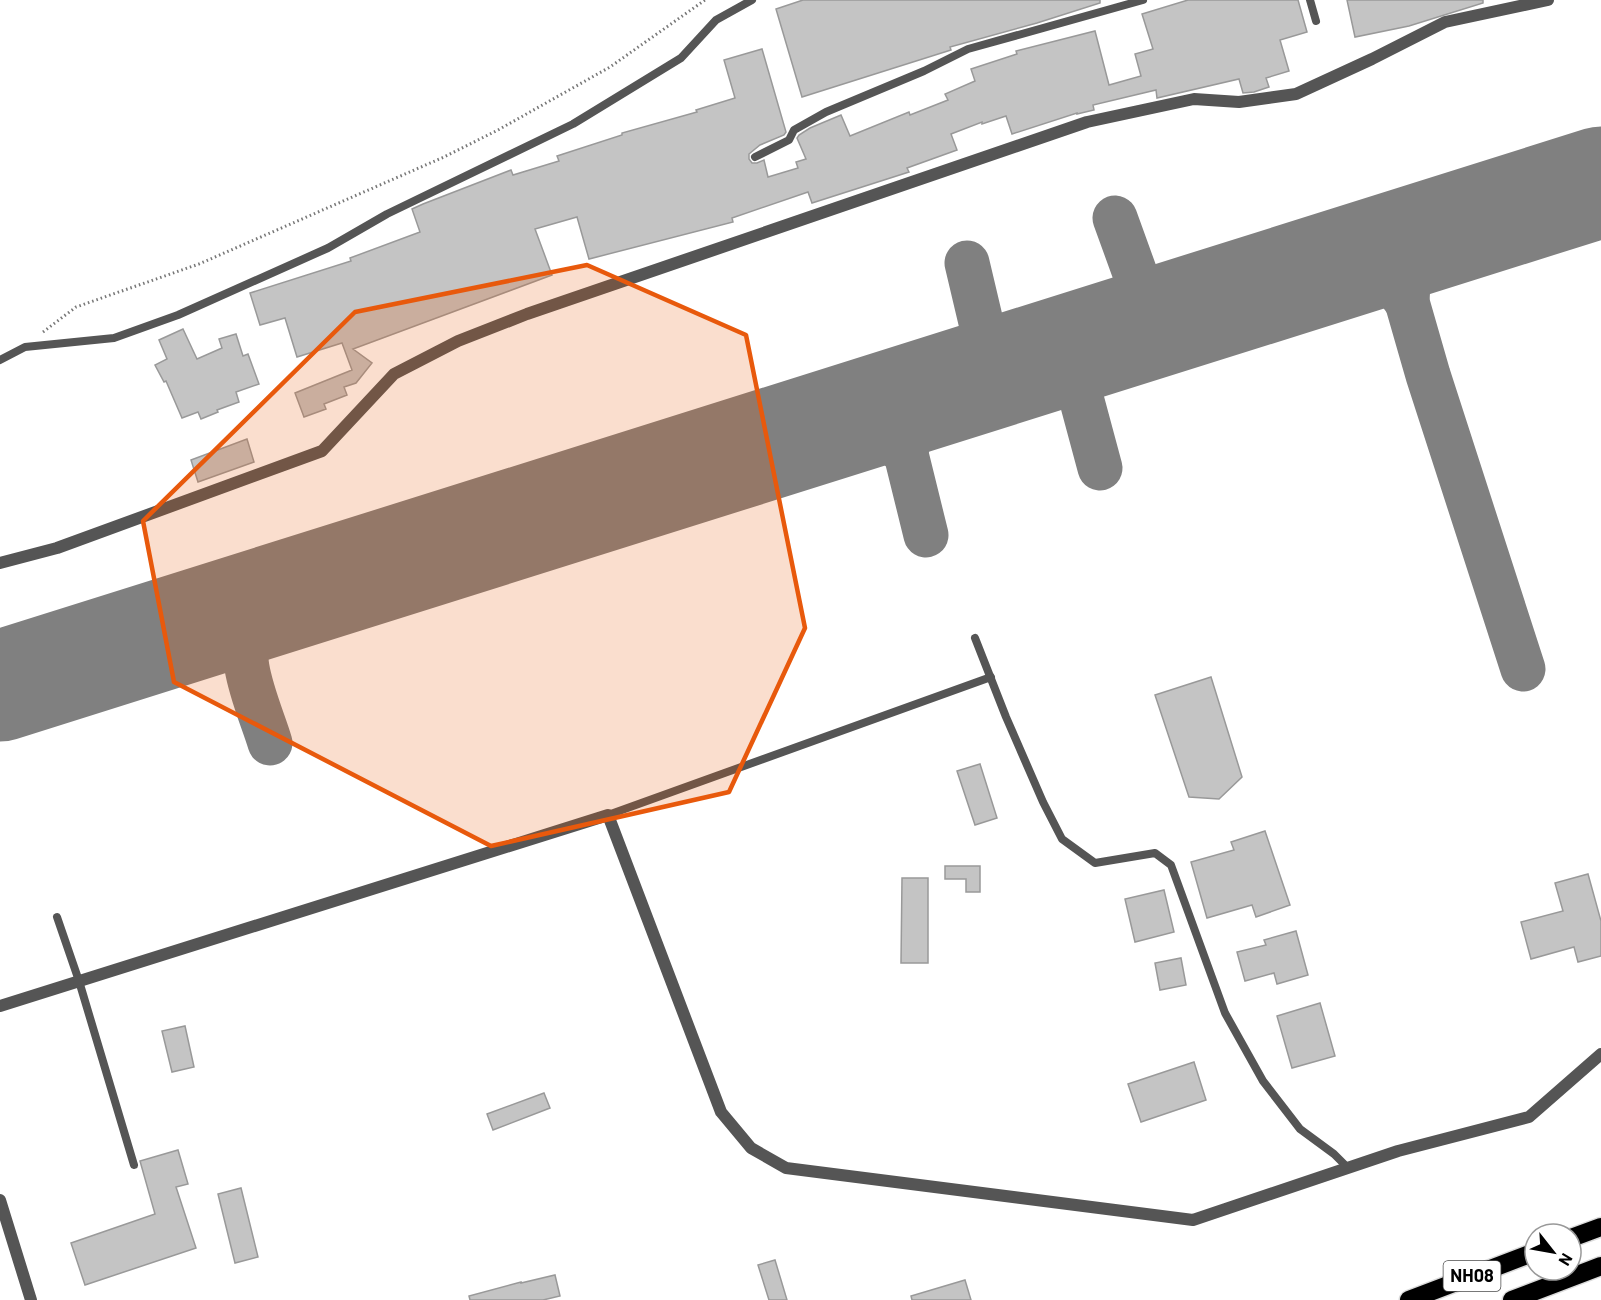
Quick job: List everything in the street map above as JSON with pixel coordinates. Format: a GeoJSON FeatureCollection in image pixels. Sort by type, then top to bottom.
{"type":"FeatureCollection","features":[{"type":"Feature","properties":{"kind":"highway"},"geometry":{"type":"LineString","coordinates":[[1583,1234],[1601,1227]]}},
{"type":"Feature","properties":{"kind":"highway","name":"NH08"},"geometry":{"type":"LineString","coordinates":[[1409,1300],[1523,1257]]}},
{"type":"Feature","properties":{"kind":"highway","name":"NH08"},"geometry":{"type":"LineString","coordinates":[[1512,1300],[1601,1266]]}},
{"type":"Feature","properties":{"kind":"street"},"geometry":{"type":"LineString","coordinates":[[0,563],[57,548],[322,451],[394,374],[458,341],[527,314],[1087,122],[1194,99],[1239,102],[1296,94],[1445,22],[1548,0]]}},
{"type":"Feature","properties":{"kind":"street"},"geometry":{"type":"LineString","coordinates":[[0,1006],[608,815],[721,1112],[751,1148],[786,1168],[1192,1220],[1398,1152],[1529,1117],[1601,1054]]}},
{"type":"Feature","properties":{"kind":"street"},"geometry":{"type":"LineString","coordinates":[[0,1200],[32,1300]]}},
{"type":"Feature","properties":{"kind":"lane"},"geometry":{"type":"LineString","coordinates":[[0,360],[25,347],[114,338],[178,315],[328,248],[387,214],[573,124],[681,58],[716,20],[752,0]]}},
{"type":"Feature","properties":{"kind":"lane"},"geometry":{"type":"LineString","coordinates":[[755,157],[789,140],[794,130],[826,112],[924,71],[968,49],[1143,0]]}},
{"type":"Feature","properties":{"kind":"lane"},"geometry":{"type":"LineString","coordinates":[[1310,0],[1316,21]]}},
{"type":"Feature","properties":{"kind":"lane"},"geometry":{"type":"LineString","coordinates":[[975,638],[1043,802],[1062,839],[1095,863],[1155,853],[1171,865],[1225,1012],[1263,1081],[1300,1130],[1334,1154],[1348,1168]]}},
{"type":"Feature","properties":{"kind":"lane"},"geometry":{"type":"LineString","coordinates":[[608,815],[991,677]]}},
{"type":"Feature","properties":{"kind":"lane"},"geometry":{"type":"LineString","coordinates":[[57,917],[135,1165]]}},
{"type":"Feature","properties":{"kind":"path"},"geometry":{"type":"LineString","coordinates":[[25,347],[76,307],[199,264],[444,157],[498,130],[610,67],[705,0]]}},
{"type":"Feature","properties":{"kind":"highlighted area"},"geometry":{"type":"Polygon","coordinates":[[[587,265],[746,335],[805,628],[729,792],[491,846],[174,682],[143,521],[355,312],[587,265]]]}},
{"type":"Feature","properties":{"kind":"building"},"geometry":{"type":"Polygon","coordinates":[[[803,0],[1100,0],[1100,3],[950,47],[951,50],[802,97],[776,9],[803,0]]]}},
{"type":"Feature","properties":{"kind":"building"},"geometry":{"type":"Polygon","coordinates":[[[1188,0],[1298,0],[1307,32],[1280,40],[1289,71],[1266,78],[1269,87],[1254,92],[1243,93],[1239,79],[1157,98],[1156,90],[1093,105],[1094,110],[1077,113],[1012,134],[1006,116],[982,124],[982,122],[951,134],[957,150],[907,168],[909,172],[812,203],[808,192],[732,218],[733,222],[589,259],[577,217],[535,229],[552,275],[353,349],[372,363],[356,383],[344,387],[347,395],[324,404],[326,409],[304,417],[295,393],[352,370],[342,343],[297,357],[285,318],[260,325],[250,293],[351,261],[350,258],[420,232],[412,209],[511,170],[513,175],[559,161],[557,156],[735,98],[724,60],[762,49],[786,132],[760,145],[749,154],[752,163],[764,160],[768,177],[798,168],[796,162],[806,159],[797,138],[810,128],[841,115],[850,136],[909,112],[910,115],[948,100],[945,94],[975,81],[971,69],[1017,54],[1016,51],[1095,31],[1109,85],[1141,76],[1135,54],[1153,49],[1142,14],[1188,0]]]}},
{"type":"Feature","properties":{"kind":"building"},"geometry":{"type":"Polygon","coordinates":[[[1347,0],[1483,0],[1483,3],[1409,26],[1355,37],[1347,0]]]}},
{"type":"Feature","properties":{"kind":"building"},"geometry":{"type":"Polygon","coordinates":[[[183,329],[197,359],[222,348],[219,339],[236,334],[243,356],[248,354],[259,384],[236,392],[239,402],[217,410],[218,412],[201,419],[198,412],[182,418],[166,381],[164,382],[155,365],[167,359],[159,340],[183,329]]]}},
{"type":"Feature","properties":{"kind":"building"},"geometry":{"type":"Polygon","coordinates":[[[247,439],[254,462],[198,482],[191,460],[247,439]]]}},
{"type":"Feature","properties":{"kind":"building"},"geometry":{"type":"Polygon","coordinates":[[[1211,677],[1242,777],[1219,799],[1189,797],[1155,695],[1211,677]]]}},
{"type":"Feature","properties":{"kind":"building"},"geometry":{"type":"Polygon","coordinates":[[[980,764],[997,818],[975,825],[957,771],[980,764]]]}},
{"type":"Feature","properties":{"kind":"building"},"geometry":{"type":"Polygon","coordinates":[[[1265,831],[1290,905],[1256,917],[1252,905],[1207,918],[1191,862],[1234,850],[1231,842],[1265,831]]]}},
{"type":"Feature","properties":{"kind":"building"},"geometry":{"type":"Polygon","coordinates":[[[945,866],[980,866],[980,892],[966,892],[966,879],[945,879],[945,866]]]}},
{"type":"Feature","properties":{"kind":"building"},"geometry":{"type":"Polygon","coordinates":[[[1588,874],[1601,921],[1601,956],[1578,962],[1574,947],[1531,959],[1521,922],[1563,911],[1555,883],[1588,874]]]}},
{"type":"Feature","properties":{"kind":"building"},"geometry":{"type":"Polygon","coordinates":[[[902,878],[928,878],[928,963],[901,963],[902,878]]]}},
{"type":"Feature","properties":{"kind":"building"},"geometry":{"type":"Polygon","coordinates":[[[1164,890],[1174,932],[1135,942],[1125,899],[1164,890]]]}},
{"type":"Feature","properties":{"kind":"building"},"geometry":{"type":"Polygon","coordinates":[[[1296,931],[1308,975],[1277,984],[1274,973],[1245,981],[1237,952],[1266,945],[1264,940],[1296,931]]]}},
{"type":"Feature","properties":{"kind":"building"},"geometry":{"type":"Polygon","coordinates":[[[1181,958],[1186,985],[1160,990],[1155,963],[1181,958]]]}},
{"type":"Feature","properties":{"kind":"building"},"geometry":{"type":"Polygon","coordinates":[[[1320,1003],[1335,1056],[1292,1068],[1277,1016],[1320,1003]]]}},
{"type":"Feature","properties":{"kind":"building"},"geometry":{"type":"Polygon","coordinates":[[[185,1026],[194,1067],[172,1072],[162,1031],[185,1026]]]}},
{"type":"Feature","properties":{"kind":"building"},"geometry":{"type":"Polygon","coordinates":[[[1194,1062],[1206,1100],[1141,1122],[1128,1084],[1194,1062]]]}},
{"type":"Feature","properties":{"kind":"building"},"geometry":{"type":"Polygon","coordinates":[[[544,1093],[550,1108],[493,1130],[487,1114],[544,1093]]]}},
{"type":"Feature","properties":{"kind":"building"},"geometry":{"type":"Polygon","coordinates":[[[178,1150],[188,1184],[176,1187],[196,1248],[85,1285],[71,1243],[155,1214],[140,1161],[178,1150]]]}},
{"type":"Feature","properties":{"kind":"building"},"geometry":{"type":"Polygon","coordinates":[[[241,1188],[258,1257],[235,1263],[218,1194],[241,1188]]]}},
{"type":"Feature","properties":{"kind":"building"},"geometry":{"type":"Polygon","coordinates":[[[775,1260],[787,1300],[769,1300],[758,1265],[775,1260]]]}},
{"type":"Feature","properties":{"kind":"building"},"geometry":{"type":"Polygon","coordinates":[[[555,1275],[560,1296],[543,1300],[470,1300],[469,1296],[555,1275]]]}},
{"type":"Feature","properties":{"kind":"building"},"geometry":{"type":"Polygon","coordinates":[[[965,1280],[971,1300],[912,1300],[911,1296],[965,1280]]]}},
{"type":"Feature","properties":{"kind":"taxiway"},"geometry":{"type":"LineString","coordinates":[[1115,218],[1153,323]]}},
{"type":"Feature","properties":{"kind":"taxiway"},"geometry":{"type":"LineString","coordinates":[[1448,229],[1427,246],[1419,256],[1408,282],[1407,302],[1428,375],[1523,669]]}},
{"type":"Feature","properties":{"kind":"taxiway"},"geometry":{"type":"LineString","coordinates":[[967,263],[993,373]]}},
{"type":"Feature","properties":{"kind":"taxiway"},"geometry":{"type":"LineString","coordinates":[[1317,272],[1346,268],[1368,270],[1388,280],[1407,302]]}},
{"type":"Feature","properties":{"kind":"taxiway"},"geometry":{"type":"LineString","coordinates":[[1068,349],[1100,468]]}},
{"type":"Feature","properties":{"kind":"taxiway"},"geometry":{"type":"LineString","coordinates":[[926,535],[906,454],[909,433],[934,402],[969,380]]}},
{"type":"Feature","properties":{"kind":"taxiway"},"geometry":{"type":"LineString","coordinates":[[804,433],[848,427],[869,429],[892,442],[906,454]]}},
{"type":"Feature","properties":{"kind":"taxiway"},"geometry":{"type":"LineString","coordinates":[[270,743],[254,697],[246,663],[245,647],[254,619],[274,603],[297,592]]}},
{"type":"Feature","properties":{"kind":"taxiway"},"geometry":{"type":"LineString","coordinates":[[140,643],[178,634],[207,632],[224,638],[244,660]]}},
{"type":"Feature","properties":{"kind":"runway"},"geometry":{"type":"LineString","coordinates":[[0,686],[1601,182]]}}]}
